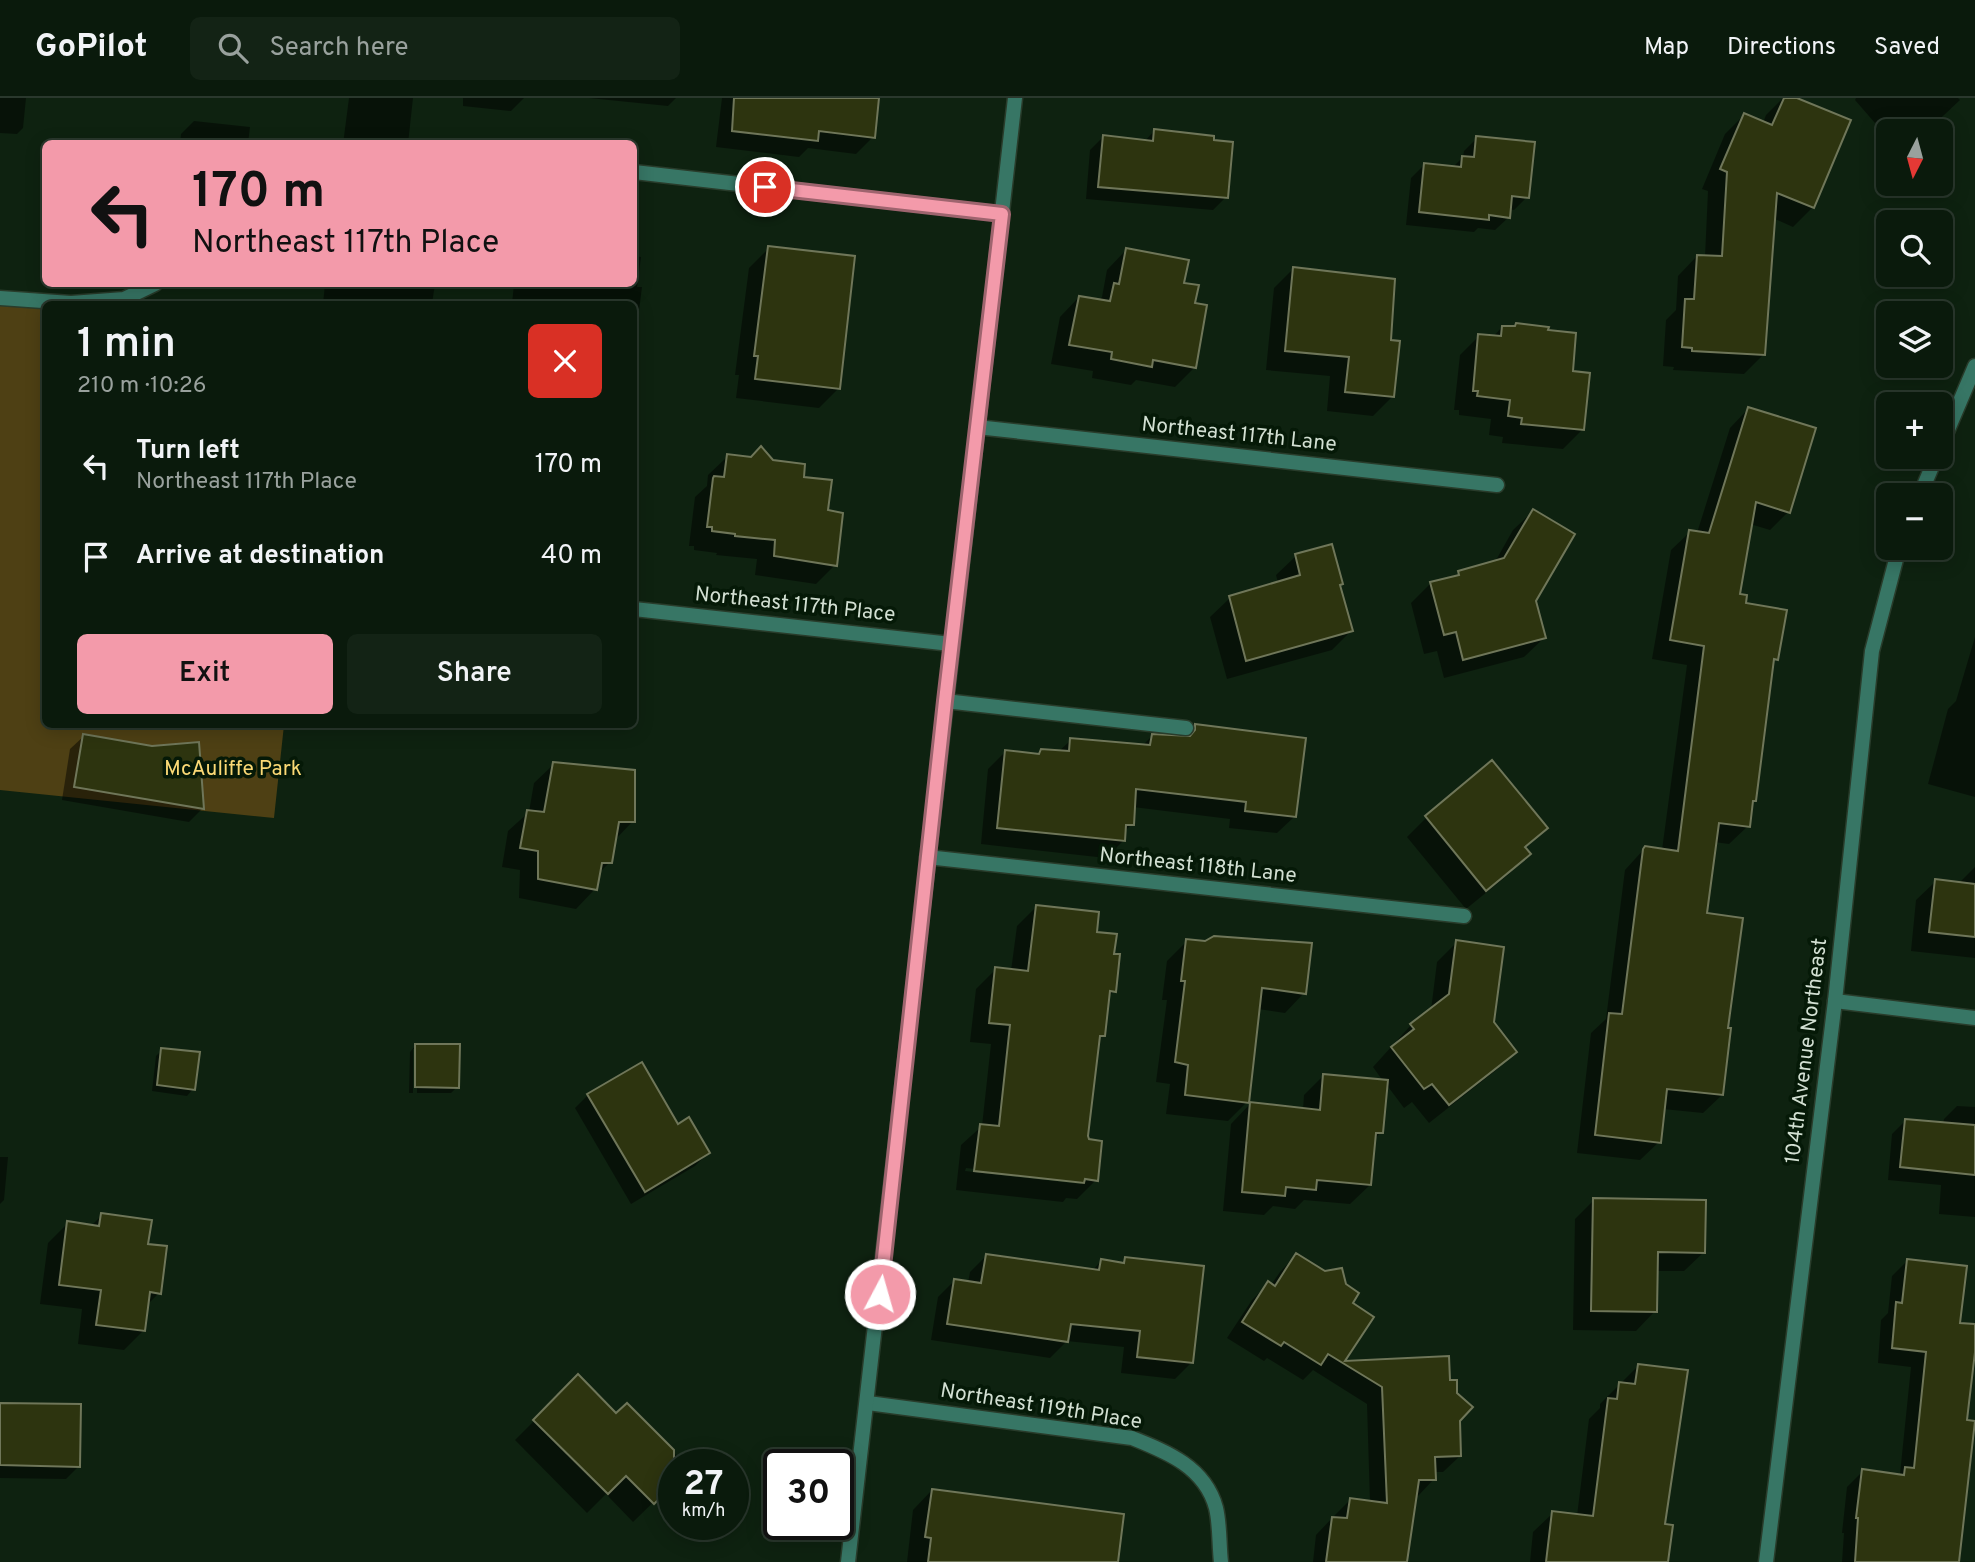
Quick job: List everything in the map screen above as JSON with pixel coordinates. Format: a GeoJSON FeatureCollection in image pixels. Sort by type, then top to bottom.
{"type":"FeatureCollection","features":[{"type":"Feature","properties":{"kind":"street"},"geometry":{"type":"LineString","coordinates":[[848,1562],[1015,98]]}},
{"type":"Feature","properties":{"kind":"street"},"geometry":{"type":"LineString","coordinates":[[637,173],[1002,214]]}},
{"type":"Feature","properties":{"kind":"street"},"geometry":{"type":"LineString","coordinates":[[98,301],[124,299],[149,287]]}},
{"type":"Feature","properties":{"kind":"street"},"geometry":{"type":"LineString","coordinates":[[0,298],[43,301]]}},
{"type":"Feature","properties":{"kind":"street"},"geometry":{"type":"LineString","coordinates":[[1953,418],[1975,366]]}},
{"type":"Feature","properties":{"kind":"street","name":"Northeast 117th Lane"},"geometry":{"type":"LineString","coordinates":[[977,427],[1497,485]]}},
{"type":"Feature","properties":{"kind":"street","name":"104th Avenue Northeast"},"geometry":{"type":"LineString","coordinates":[[1766,1562],[1835,1001],[1871,651],[1896,560]]}},
{"type":"Feature","properties":{"kind":"street","name":"Northeast 117th Place"},"geometry":{"type":"LineString","coordinates":[[637,609],[951,644]]}},
{"type":"Feature","properties":{"kind":"street"},"geometry":{"type":"LineString","coordinates":[[945,701],[1185,728]]}},
{"type":"Feature","properties":{"kind":"street","name":"Northeast 118th Lane"},"geometry":{"type":"LineString","coordinates":[[927,857],[1464,916]]}},
{"type":"Feature","properties":{"kind":"street"},"geometry":{"type":"LineString","coordinates":[[1835,1001],[1975,1018]]}},
{"type":"Feature","properties":{"kind":"street","name":"Northeast 119th Place"},"geometry":{"type":"LineString","coordinates":[[868,1403],[1132,1438],[1170,1453],[1200,1475],[1216,1508],[1221,1562]]}},
{"type":"Feature","properties":{"kind":"green space","name":"McAuliffe Park"},"geometry":{"type":"Polygon","coordinates":[[[0,305],[42,309],[42,728],[284,728],[274,818],[0,790],[0,305]]]}},
{"type":"Feature","properties":{"kind":"building"},"geometry":{"type":"Polygon","coordinates":[[[734,98],[879,98],[875,138],[819,131],[818,141],[732,131],[734,98]]]}},
{"type":"Feature","properties":{"kind":"building"},"geometry":{"type":"Polygon","coordinates":[[[1784,98],[1797,98],[1851,120],[1814,208],[1777,193],[1765,355],[1692,351],[1692,348],[1682,347],[1685,299],[1694,299],[1697,255],[1722,256],[1727,172],[1720,169],[1744,113],[1772,125],[1784,98]]]}},
{"type":"Feature","properties":{"kind":"building"},"geometry":{"type":"Polygon","coordinates":[[[1154,129],[1214,136],[1214,140],[1233,142],[1228,198],[1098,187],[1103,135],[1153,141],[1154,129]]]}},
{"type":"Feature","properties":{"kind":"building"},"geometry":{"type":"Polygon","coordinates":[[[1476,136],[1535,142],[1529,198],[1512,196],[1510,218],[1489,215],[1489,220],[1419,212],[1424,163],[1461,167],[1462,156],[1474,157],[1476,136]]]}},
{"type":"Feature","properties":{"kind":"building"},"geometry":{"type":"Polygon","coordinates":[[[768,246],[855,256],[840,389],[755,379],[758,356],[754,356],[768,246]]]}},
{"type":"Feature","properties":{"kind":"building"},"geometry":{"type":"Polygon","coordinates":[[[1126,248],[1189,260],[1184,283],[1199,285],[1195,303],[1207,305],[1196,368],[1153,360],[1152,367],[1111,359],[1112,352],[1069,345],[1079,296],[1110,301],[1114,283],[1119,284],[1126,248]]]}},
{"type":"Feature","properties":{"kind":"building"},"geometry":{"type":"Polygon","coordinates":[[[1293,267],[1395,279],[1391,340],[1400,341],[1394,397],[1345,392],[1349,357],[1285,351],[1293,267]]]}},
{"type":"Feature","properties":{"kind":"building"},"geometry":{"type":"Polygon","coordinates":[[[1516,323],[1576,333],[1573,371],[1590,373],[1584,430],[1521,424],[1522,418],[1508,416],[1510,400],[1477,396],[1478,391],[1473,391],[1478,334],[1501,336],[1502,326],[1515,326],[1516,323]]]}},
{"type":"Feature","properties":{"kind":"building"},"geometry":{"type":"Polygon","coordinates":[[[1748,407],[1816,428],[1790,513],[1756,502],[1740,594],[1747,595],[1746,603],[1787,610],[1778,660],[1774,659],[1756,801],[1753,801],[1750,827],[1719,823],[1707,913],[1743,918],[1728,1028],[1731,1028],[1723,1095],[1667,1089],[1661,1143],[1595,1135],[1609,1013],[1622,1014],[1643,849],[1645,846],[1678,851],[1704,646],[1670,640],[1689,530],[1709,533],[1748,407]]]}},
{"type":"Feature","properties":{"kind":"building"},"geometry":{"type":"Polygon","coordinates":[[[761,446],[773,460],[805,464],[804,477],[832,480],[828,510],[843,513],[837,566],[774,556],[775,540],[735,536],[712,531],[712,527],[707,527],[713,478],[724,477],[727,454],[751,457],[761,446]]]}},
{"type":"Feature","properties":{"kind":"building"},"geometry":{"type":"Polygon","coordinates":[[[1533,509],[1575,534],[1536,601],[1546,638],[1463,660],[1456,632],[1444,635],[1430,582],[1459,575],[1458,571],[1504,558],[1533,509]]]}},
{"type":"Feature","properties":{"kind":"building"},"geometry":{"type":"Polygon","coordinates":[[[1332,544],[1353,631],[1246,661],[1229,596],[1300,575],[1295,554],[1332,544]]]}},
{"type":"Feature","properties":{"kind":"building"},"geometry":{"type":"Polygon","coordinates":[[[1195,724],[1306,738],[1296,817],[1245,811],[1246,802],[1136,789],[1134,825],[1126,825],[1125,841],[997,828],[1005,750],[1039,754],[1041,749],[1069,751],[1070,738],[1150,745],[1152,734],[1190,736],[1195,730],[1195,724]]]}},
{"type":"Feature","properties":{"kind":"building"},"geometry":{"type":"Polygon","coordinates":[[[83,734],[152,746],[199,742],[204,809],[74,787],[83,734]]]}},
{"type":"Feature","properties":{"kind":"building"},"geometry":{"type":"Polygon","coordinates":[[[1492,760],[1548,828],[1525,847],[1531,854],[1486,891],[1425,816],[1492,760]]]}},
{"type":"Feature","properties":{"kind":"building"},"geometry":{"type":"Polygon","coordinates":[[[553,762],[635,770],[635,822],[619,822],[612,863],[602,863],[597,890],[538,879],[538,851],[520,848],[527,810],[544,812],[553,762]]]}},
{"type":"Feature","properties":{"kind":"building"},"geometry":{"type":"Polygon","coordinates":[[[1935,879],[1975,884],[1975,937],[1929,932],[1935,879]]]}},
{"type":"Feature","properties":{"kind":"building"},"geometry":{"type":"Polygon","coordinates":[[[1036,905],[1099,912],[1097,932],[1117,934],[1114,954],[1120,954],[1116,992],[1110,991],[1105,1036],[1100,1036],[1088,1136],[1089,1139],[1102,1141],[1098,1181],[1085,1179],[1084,1183],[974,1171],[980,1124],[999,1126],[1010,1025],[989,1023],[995,967],[1028,971],[1036,905]]]}},
{"type":"Feature","properties":{"kind":"building"},"geometry":{"type":"Polygon","coordinates":[[[1214,936],[1312,943],[1306,994],[1262,988],[1249,1103],[1185,1095],[1188,1065],[1175,1062],[1185,981],[1181,981],[1186,939],[1205,941],[1214,936]]]}},
{"type":"Feature","properties":{"kind":"building"},"geometry":{"type":"Polygon","coordinates":[[[1456,940],[1504,947],[1494,1022],[1517,1052],[1449,1105],[1432,1084],[1424,1089],[1391,1047],[1414,1029],[1410,1024],[1449,994],[1456,940]]]}},
{"type":"Feature","properties":{"kind":"building"},"geometry":{"type":"Polygon","coordinates":[[[415,1044],[460,1044],[459,1088],[415,1087],[415,1044]]]}},
{"type":"Feature","properties":{"kind":"building"},"geometry":{"type":"Polygon","coordinates":[[[161,1048],[200,1052],[195,1090],[157,1085],[161,1048]]]}},
{"type":"Feature","properties":{"kind":"building"},"geometry":{"type":"Polygon","coordinates":[[[642,1062],[678,1124],[689,1117],[710,1153],[645,1192],[587,1094],[642,1062]]]}},
{"type":"Feature","properties":{"kind":"building"},"geometry":{"type":"Polygon","coordinates":[[[1323,1074],[1388,1080],[1383,1133],[1376,1133],[1371,1185],[1317,1180],[1316,1190],[1286,1187],[1285,1196],[1242,1192],[1250,1102],[1320,1110],[1323,1074]]]}},
{"type":"Feature","properties":{"kind":"building"},"geometry":{"type":"Polygon","coordinates":[[[1905,1119],[1975,1125],[1975,1175],[1900,1167],[1905,1119]]]}},
{"type":"Feature","properties":{"kind":"building"},"geometry":{"type":"Polygon","coordinates":[[[1593,1198],[1706,1200],[1705,1253],[1658,1252],[1657,1312],[1591,1311],[1593,1198]]]}},
{"type":"Feature","properties":{"kind":"building"},"geometry":{"type":"Polygon","coordinates":[[[101,1213],[152,1220],[148,1244],[167,1246],[161,1294],[150,1292],[145,1331],[96,1325],[101,1290],[59,1285],[67,1221],[99,1226],[101,1213]]]}},
{"type":"Feature","properties":{"kind":"building"},"geometry":{"type":"Polygon","coordinates":[[[1296,1253],[1325,1271],[1342,1268],[1346,1284],[1359,1293],[1353,1303],[1374,1317],[1345,1361],[1449,1356],[1450,1380],[1457,1380],[1457,1393],[1473,1407],[1460,1421],[1461,1456],[1435,1457],[1436,1480],[1419,1480],[1407,1562],[1326,1562],[1332,1517],[1347,1518],[1350,1498],[1387,1503],[1382,1387],[1328,1354],[1321,1365],[1284,1342],[1281,1346],[1242,1322],[1268,1281],[1275,1286],[1296,1253]]]}},
{"type":"Feature","properties":{"kind":"building"},"geometry":{"type":"Polygon","coordinates":[[[986,1254],[1099,1270],[1101,1259],[1124,1263],[1125,1257],[1204,1266],[1193,1363],[1137,1357],[1140,1331],[1071,1324],[1068,1342],[947,1324],[954,1279],[981,1283],[986,1254]]]}},
{"type":"Feature","properties":{"kind":"building"},"geometry":{"type":"Polygon","coordinates":[[[1907,1259],[1967,1266],[1960,1323],[1975,1324],[1975,1352],[1967,1420],[1975,1421],[1959,1562],[1855,1562],[1856,1518],[1862,1469],[1904,1475],[1905,1467],[1914,1468],[1926,1352],[1892,1348],[1896,1302],[1902,1303],[1907,1259]]]}},
{"type":"Feature","properties":{"kind":"building"},"geometry":{"type":"Polygon","coordinates":[[[1638,1364],[1688,1370],[1665,1524],[1673,1525],[1668,1562],[1546,1562],[1552,1511],[1593,1516],[1608,1398],[1617,1399],[1619,1382],[1635,1384],[1638,1364]]]}},
{"type":"Feature","properties":{"kind":"building"},"geometry":{"type":"Polygon","coordinates":[[[578,1374],[616,1413],[627,1403],[673,1449],[658,1449],[658,1500],[654,1504],[626,1476],[608,1494],[533,1420],[578,1374]]]}},
{"type":"Feature","properties":{"kind":"building"},"geometry":{"type":"Polygon","coordinates":[[[0,1403],[81,1404],[80,1467],[0,1465],[0,1403]]]}},
{"type":"Feature","properties":{"kind":"building"},"geometry":{"type":"Polygon","coordinates":[[[932,1489],[1124,1514],[1118,1562],[928,1562],[931,1538],[925,1537],[932,1489]]]}},
{"type":"Feature","properties":{"kind":"route"},"geometry":{"type":"LineString","coordinates":[[765,187],[1002,214],[880,1294]]}}]}
